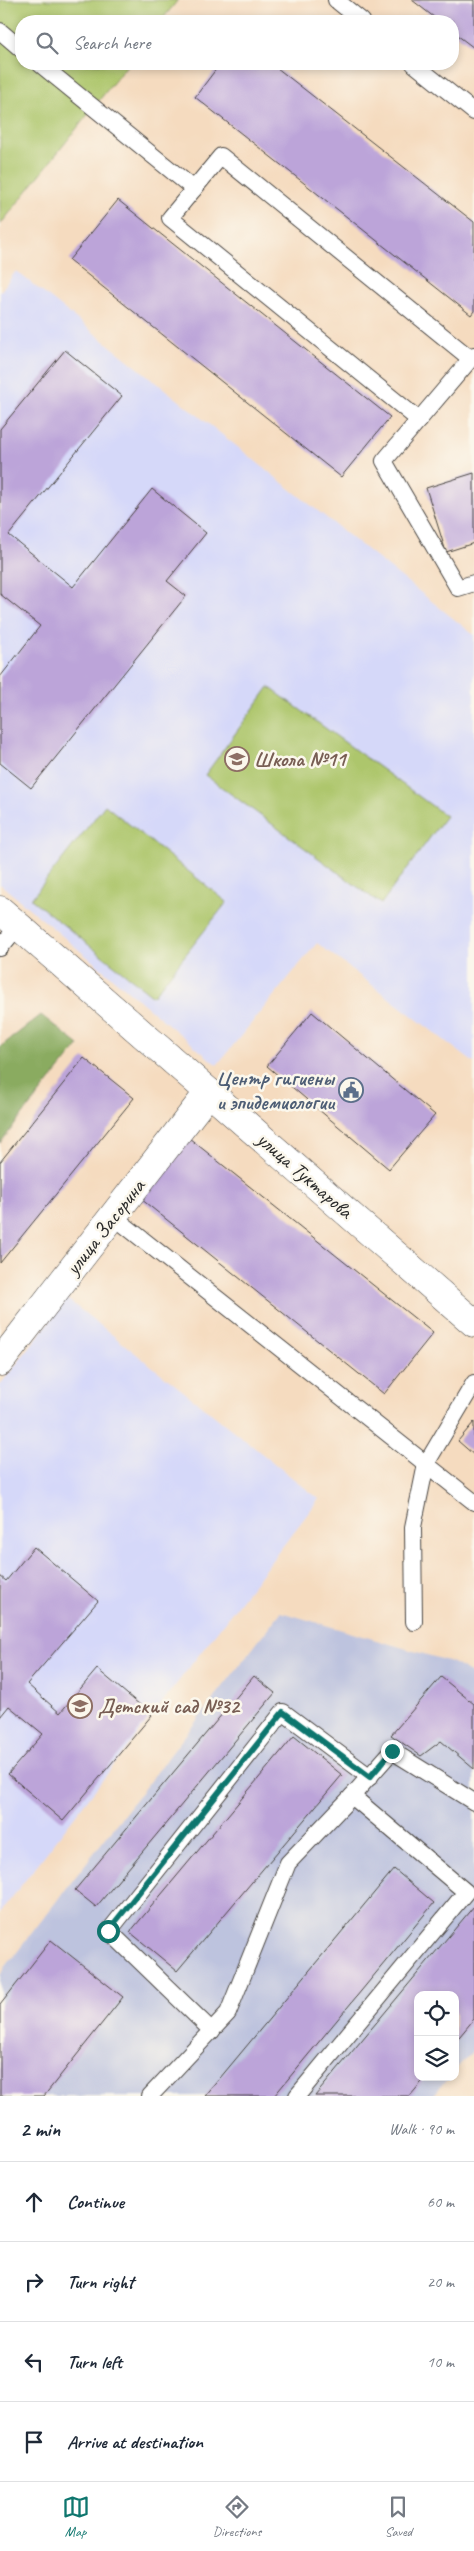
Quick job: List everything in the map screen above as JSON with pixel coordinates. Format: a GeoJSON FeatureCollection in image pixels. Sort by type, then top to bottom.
{"type":"FeatureCollection","features":[{"type":"Feature","properties":{"kind":"street","name":"улица Туктарова"},"geometry":{"type":"LineString","coordinates":[[9,918],[474,1323]]}},
{"type":"Feature","properties":{"kind":"street","name":"улица Засорина"},"geometry":{"type":"LineString","coordinates":[[0,1362],[209,1092]]}},
{"type":"Feature","properties":{"kind":"lane"},"geometry":{"type":"LineString","coordinates":[[336,0],[355,15]]}},
{"type":"Feature","properties":{"kind":"lane"},"geometry":{"type":"LineString","coordinates":[[0,31],[15,43]]}},
{"type":"Feature","properties":{"kind":"lane"},"geometry":{"type":"LineString","coordinates":[[47,70],[194,189]]}},
{"type":"Feature","properties":{"kind":"lane"},"geometry":{"type":"LineString","coordinates":[[422,70],[474,112]]}},
{"type":"Feature","properties":{"kind":"lane"},"geometry":{"type":"LineString","coordinates":[[419,420],[170,218],[221,156],[473,357],[384,461],[458,588],[474,582]]}},
{"type":"Feature","properties":{"kind":"lane"},"geometry":{"type":"LineString","coordinates":[[0,948],[9,918]]}},
{"type":"Feature","properties":{"kind":"lane"},"geometry":{"type":"LineString","coordinates":[[113,1216],[474,1502]]}},
{"type":"Feature","properties":{"kind":"lane"},"geometry":{"type":"LineString","coordinates":[[414,1622],[413,1527],[426,1464],[474,1383]]}},
{"type":"Feature","properties":{"kind":"lane"},"geometry":{"type":"LineString","coordinates":[[212,2031],[108,1931],[283,1712],[370,1777]]}},
{"type":"Feature","properties":{"kind":"lane"},"geometry":{"type":"LineString","coordinates":[[150,2096],[228,2013],[288,1863],[370,1777],[392,1751],[474,1802]]}},
{"type":"Feature","properties":{"kind":"lane"},"geometry":{"type":"LineString","coordinates":[[297,2096],[470,1888],[352,1796]]}},
{"type":"Feature","properties":{"kind":"shaded area","name":"Школа №11"},"geometry":{"type":"Polygon","coordinates":[[[16,271],[474,635],[474,1063],[317,943],[217,1065],[0,884],[0,292],[16,271]]]}},
{"type":"Feature","properties":{"kind":"shaded area","name":"Детский сад №32"},"geometry":{"type":"Polygon","coordinates":[[[67,1299],[319,1499],[0,1913],[0,1385],[67,1299]]]}},
{"type":"Feature","properties":{"kind":"shaded area"},"geometry":{"type":"Polygon","coordinates":[[[281,1612],[451,1662],[474,1675],[474,2049],[459,2066],[459,1991],[414,1991],[414,2081],[446,2081],[433,2096],[0,2096],[0,1974],[281,1612]]]}},
{"type":"Feature","properties":{"kind":"green space"},"geometry":{"type":"Polygon","coordinates":[[[0,0],[178,0],[166,15],[15,15],[15,70],[123,70],[0,225],[0,0]]]}},
{"type":"Feature","properties":{"kind":"green space"},"geometry":{"type":"Polygon","coordinates":[[[269,687],[446,816],[381,904],[205,775],[269,687]]]}},
{"type":"Feature","properties":{"kind":"green space"},"geometry":{"type":"Polygon","coordinates":[[[105,805],[227,902],[153,996],[31,899],[105,805]]]}},
{"type":"Feature","properties":{"kind":"green space"},"geometry":{"type":"Polygon","coordinates":[[[41,1015],[79,1045],[0,1143],[0,1047],[41,1015]]]}},
{"type":"Feature","properties":{"kind":"building"},"geometry":{"type":"Polygon","coordinates":[[[412,0],[474,0],[474,48],[459,37],[459,15],[431,15],[412,0]]]}},
{"type":"Feature","properties":{"kind":"building"},"geometry":{"type":"Polygon","coordinates":[[[215,70],[280,70],[474,222],[474,311],[471,315],[195,97],[215,70]]]}},
{"type":"Feature","properties":{"kind":"building"},"geometry":{"type":"Polygon","coordinates":[[[118,200],[390,417],[341,477],[69,260],[118,200]]]}},
{"type":"Feature","properties":{"kind":"building"},"geometry":{"type":"Polygon","coordinates":[[[65,350],[122,396],[9,535],[73,587],[152,489],[206,533],[167,581],[186,596],[31,788],[0,763],[0,677],[40,626],[0,594],[0,429],[65,350]]]}},
{"type":"Feature","properties":{"kind":"building"},"geometry":{"type":"Polygon","coordinates":[[[474,473],[474,543],[446,552],[426,488],[474,473]]]}},
{"type":"Feature","properties":{"kind":"building","name":"Центр гигиены и эпидемиологии"},"geometry":{"type":"Polygon","coordinates":[[[312,1012],[435,1115],[389,1169],[267,1066],[312,1012]]]}},
{"type":"Feature","properties":{"kind":"building"},"geometry":{"type":"Polygon","coordinates":[[[84,1058],[134,1098],[0,1263],[0,1162],[84,1058]]]}},
{"type":"Feature","properties":{"kind":"building"},"geometry":{"type":"Polygon","coordinates":[[[189,1138],[433,1333],[384,1394],[141,1199],[189,1138]]]}},
{"type":"Feature","properties":{"kind":"building"},"geometry":{"type":"Polygon","coordinates":[[[474,1422],[474,1455],[458,1441],[474,1422]]]}},
{"type":"Feature","properties":{"kind":"building"},"geometry":{"type":"Polygon","coordinates":[[[34,1547],[98,1601],[27,1684],[60,1713],[97,1669],[152,1715],[63,1821],[8,1774],[43,1734],[9,1706],[0,1717],[0,1576],[6,1581],[34,1547]]]}},
{"type":"Feature","properties":{"kind":"building"},"geometry":{"type":"Polygon","coordinates":[[[254,1676],[275,1693],[96,1907],[75,1890],[254,1676]]]}},
{"type":"Feature","properties":{"kind":"building"},"geometry":{"type":"Polygon","coordinates":[[[441,1677],[474,1704],[474,1769],[441,1741],[421,1756],[391,1735],[441,1677]]]}},
{"type":"Feature","properties":{"kind":"building"},"geometry":{"type":"Polygon","coordinates":[[[294,1736],[342,1775],[177,1971],[130,1932],[294,1736]]]}},
{"type":"Feature","properties":{"kind":"building"},"geometry":{"type":"Polygon","coordinates":[[[394,1869],[434,1903],[274,2096],[205,2096],[394,1869]]]}},
{"type":"Feature","properties":{"kind":"building"},"geometry":{"type":"Polygon","coordinates":[[[474,1906],[474,2019],[459,2037],[459,1991],[414,1991],[414,2081],[423,2081],[410,2096],[315,2096],[474,1906]]]}},
{"type":"Feature","properties":{"kind":"building"},"geometry":{"type":"Polygon","coordinates":[[[51,1940],[123,1997],[44,2096],[0,2096],[0,2005],[51,1940]]]}},
{"type":"Feature","properties":{"kind":"place","name":"Школа №11"},"geometry":{"type":"Point","coordinates":[237,759]}},
{"type":"Feature","properties":{"kind":"place","name":"Центр гигиены и эпидемиологии"},"geometry":{"type":"Point","coordinates":[351,1090]}},
{"type":"Feature","properties":{"kind":"place","name":"Детский сад №32"},"geometry":{"type":"Point","coordinates":[80,1706]}},
{"type":"Feature","properties":{"kind":"route"},"geometry":{"type":"LineString","coordinates":[[108,1931],[283,1712],[370,1777],[392,1751]]}}]}
